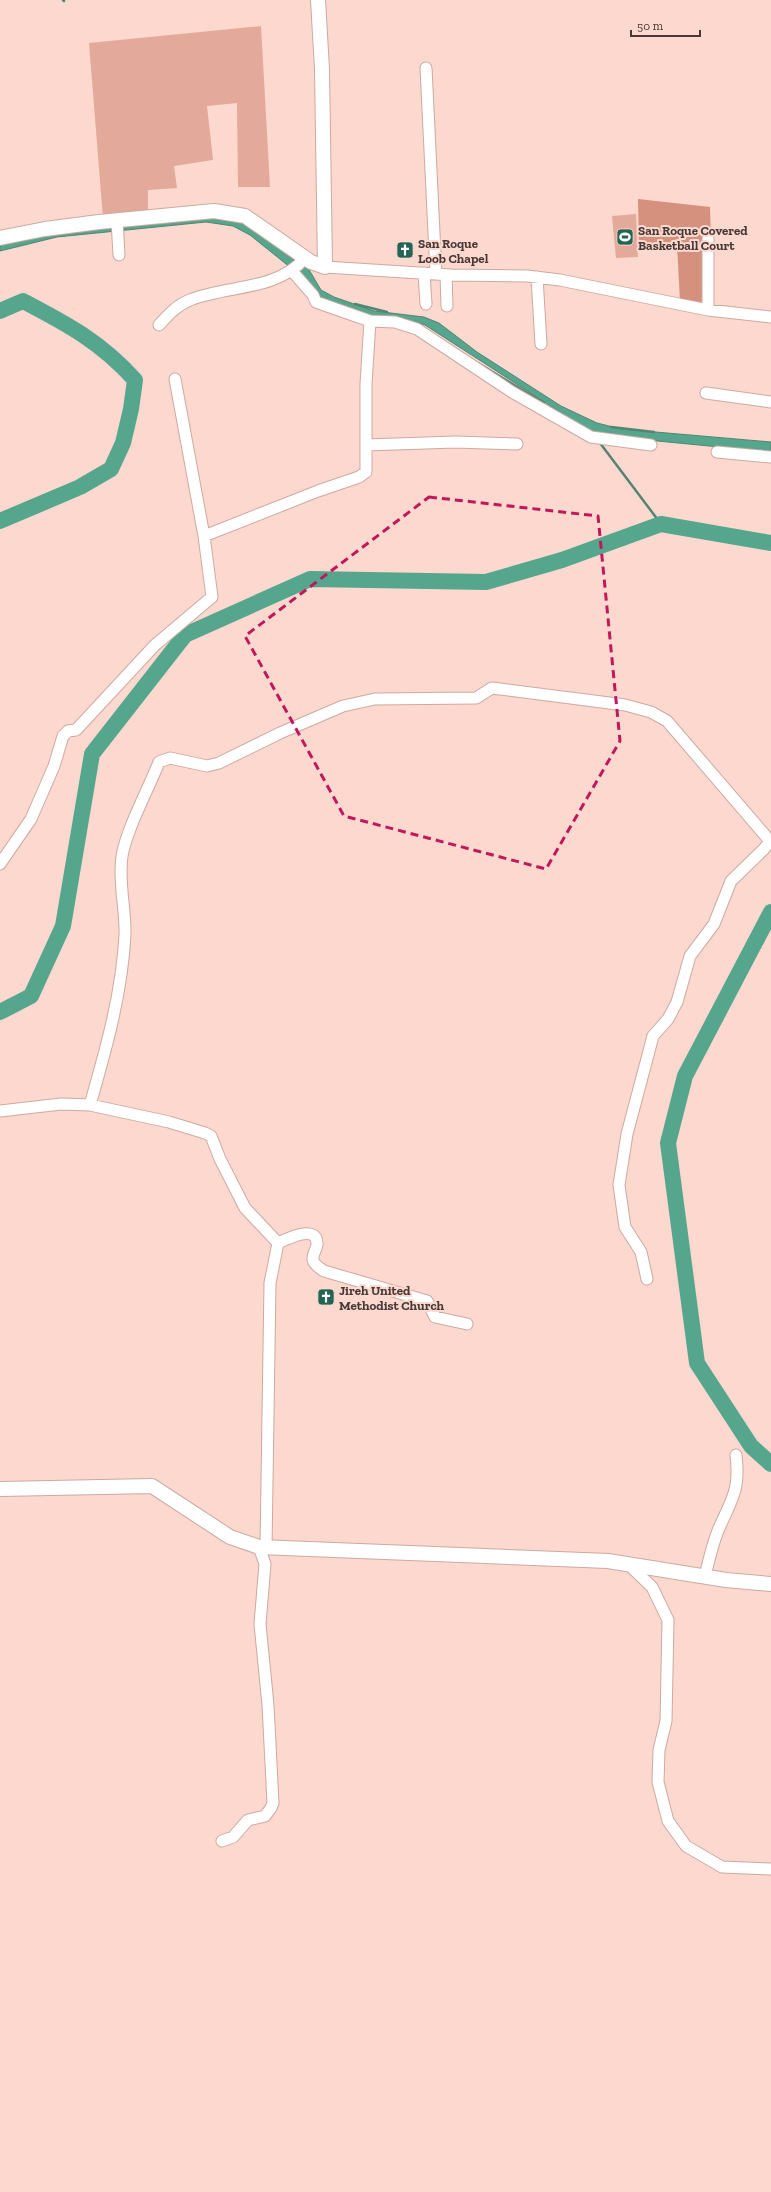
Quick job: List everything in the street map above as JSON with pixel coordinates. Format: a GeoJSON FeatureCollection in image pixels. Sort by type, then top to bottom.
{"type":"FeatureCollection","features":[{"type":"Feature","properties":{"kind":"street"},"geometry":{"type":"LineString","coordinates":[[318,0],[322,76],[325,267]]}},
{"type":"Feature","properties":{"kind":"street"},"geometry":{"type":"LineString","coordinates":[[426,68],[441,274],[447,306]]}},
{"type":"Feature","properties":{"kind":"street"},"geometry":{"type":"LineString","coordinates":[[0,238],[45,229],[118,225],[208,212],[245,216],[303,260],[325,267],[441,274],[537,277],[560,280],[708,310],[771,317]]}},
{"type":"Feature","properties":{"kind":"street"},"geometry":{"type":"LineString","coordinates":[[118,225],[119,255]]}},
{"type":"Feature","properties":{"kind":"street"},"geometry":{"type":"LineString","coordinates":[[708,239],[708,310]]}},
{"type":"Feature","properties":{"kind":"street"},"geometry":{"type":"LineString","coordinates":[[159,325],[174,309],[190,300],[277,278],[292,271],[303,260]]}},
{"type":"Feature","properties":{"kind":"street"},"geometry":{"type":"LineString","coordinates":[[292,271],[313,295],[316,302],[370,321],[395,322],[417,329],[512,392],[591,437],[652,445]]}},
{"type":"Feature","properties":{"kind":"street"},"geometry":{"type":"LineString","coordinates":[[424,273],[426,304]]}},
{"type":"Feature","properties":{"kind":"street"},"geometry":{"type":"LineString","coordinates":[[537,277],[541,344]]}},
{"type":"Feature","properties":{"kind":"street"},"geometry":{"type":"LineString","coordinates":[[204,536],[318,491],[359,477],[366,472],[366,384],[370,321]]}},
{"type":"Feature","properties":{"kind":"street"},"geometry":{"type":"LineString","coordinates":[[0,864],[31,819],[54,766],[63,736],[68,732],[76,730],[155,645],[212,597],[204,536],[175,379]]}},
{"type":"Feature","properties":{"kind":"street"},"geometry":{"type":"LineString","coordinates":[[706,393],[771,402]]}},
{"type":"Feature","properties":{"kind":"street"},"geometry":{"type":"LineString","coordinates":[[366,445],[455,442],[517,444]]}},
{"type":"Feature","properties":{"kind":"street"},"geometry":{"type":"LineString","coordinates":[[717,452],[771,457]]}},
{"type":"Feature","properties":{"kind":"street"},"geometry":{"type":"LineString","coordinates":[[90,1105],[117,1004],[125,934],[121,900],[122,855],[128,836],[159,762],[163,759],[170,758],[207,766],[219,763],[280,733],[342,706],[375,699],[476,698],[492,688],[579,697],[625,705],[651,712],[667,721],[770,841],[764,850],[731,881],[714,924],[690,956],[677,1002],[668,1019],[653,1036],[627,1134],[619,1185],[625,1227],[641,1252],[647,1279]]}},
{"type":"Feature","properties":{"kind":"street"},"geometry":{"type":"LineString","coordinates":[[0,1111],[61,1104],[90,1105],[169,1122],[211,1136],[220,1159],[246,1208],[278,1243]]}},
{"type":"Feature","properties":{"kind":"street"},"geometry":{"type":"LineString","coordinates":[[278,1243],[303,1233],[313,1235],[316,1239],[317,1245],[313,1259],[314,1264],[324,1271],[426,1301],[435,1317],[467,1324]]}},
{"type":"Feature","properties":{"kind":"street"},"geometry":{"type":"LineString","coordinates":[[222,1841],[233,1838],[248,1820],[265,1816],[273,1803],[268,1705],[260,1624],[265,1564],[263,1547],[270,1283],[278,1243]]}},
{"type":"Feature","properties":{"kind":"street"},"geometry":{"type":"LineString","coordinates":[[705,1576],[720,1526],[730,1508],[739,1476],[736,1455]]}},
{"type":"Feature","properties":{"kind":"street"},"geometry":{"type":"LineString","coordinates":[[0,1490],[152,1486],[176,1500],[230,1537],[263,1547],[564,1559],[628,1564],[705,1576],[771,1584]]}},
{"type":"Feature","properties":{"kind":"street"},"geometry":{"type":"LineString","coordinates":[[628,1564],[652,1588],[668,1620],[666,1721],[659,1750],[658,1782],[668,1821],[686,1846],[722,1868],[771,1869]]}},
{"type":"Feature","properties":{"kind":"highlighted area"},"geometry":{"type":"Polygon","coordinates":[[[429,497],[598,516],[620,741],[546,869],[344,816],[245,636],[429,497]]]}},
{"type":"Feature","properties":{"kind":"shaded area"},"geometry":{"type":"Polygon","coordinates":[[[261,26],[270,187],[238,187],[237,103],[207,106],[213,160],[174,166],[177,188],[148,190],[148,213],[103,218],[89,43],[261,26]]]}},
{"type":"Feature","properties":{"kind":"shaded area"},"geometry":{"type":"Polygon","coordinates":[[[638,199],[710,207],[713,307],[680,301],[677,245],[639,245],[638,199]]]}},
{"type":"Feature","properties":{"kind":"shaded area","name":"San Roque Covered Basketball Court"},"geometry":{"type":"Polygon","coordinates":[[[636,214],[638,257],[616,258],[612,216],[636,214]]]}},
{"type":"Feature","properties":{"kind":"water"},"geometry":{"type":"Polygon","coordinates":[[[174,217],[238,218],[308,268],[321,290],[334,297],[374,311],[424,317],[439,323],[477,352],[561,406],[597,423],[621,429],[771,442],[771,452],[616,437],[591,432],[425,325],[416,322],[373,318],[332,305],[319,296],[296,272],[250,235],[233,226],[206,222],[57,237],[0,251],[0,242],[174,217]]]}},
{"type":"Feature","properties":{"kind":"waterway"},"geometry":{"type":"LineString","coordinates":[[0,311],[23,301],[69,326],[96,344],[135,380],[131,409],[123,443],[111,469],[80,487],[0,521]]}},
{"type":"Feature","properties":{"kind":"waterway"},"geometry":{"type":"LineString","coordinates":[[355,304],[387,312]]}},
{"type":"Feature","properties":{"kind":"waterway"},"geometry":{"type":"LineString","coordinates":[[478,363],[544,403]]}},
{"type":"Feature","properties":{"kind":"waterway"},"geometry":{"type":"LineString","coordinates":[[611,427],[654,432]]}},
{"type":"Feature","properties":{"kind":"waterway"},"geometry":{"type":"LineString","coordinates":[[600,443],[661,524]]}},
{"type":"Feature","properties":{"kind":"waterway"},"geometry":{"type":"LineString","coordinates":[[0,1012],[31,996],[63,926],[92,754],[185,635],[310,579],[486,582],[562,560],[661,524],[771,543]]}},
{"type":"Feature","properties":{"kind":"waterway"},"geometry":{"type":"LineString","coordinates":[[771,912],[685,1076],[668,1143],[697,1363],[751,1446],[771,1464]]}},
{"type":"Feature","properties":{"kind":"place","name":"San Roque Covered Basketball Court"},"geometry":{"type":"Point","coordinates":[625,237]}},
{"type":"Feature","properties":{"kind":"place","name":"San Roque Loob Chapel"},"geometry":{"type":"Point","coordinates":[405,250]}},
{"type":"Feature","properties":{"kind":"place","name":"Jireh United Methodist Church"},"geometry":{"type":"Point","coordinates":[326,1297]}}]}
